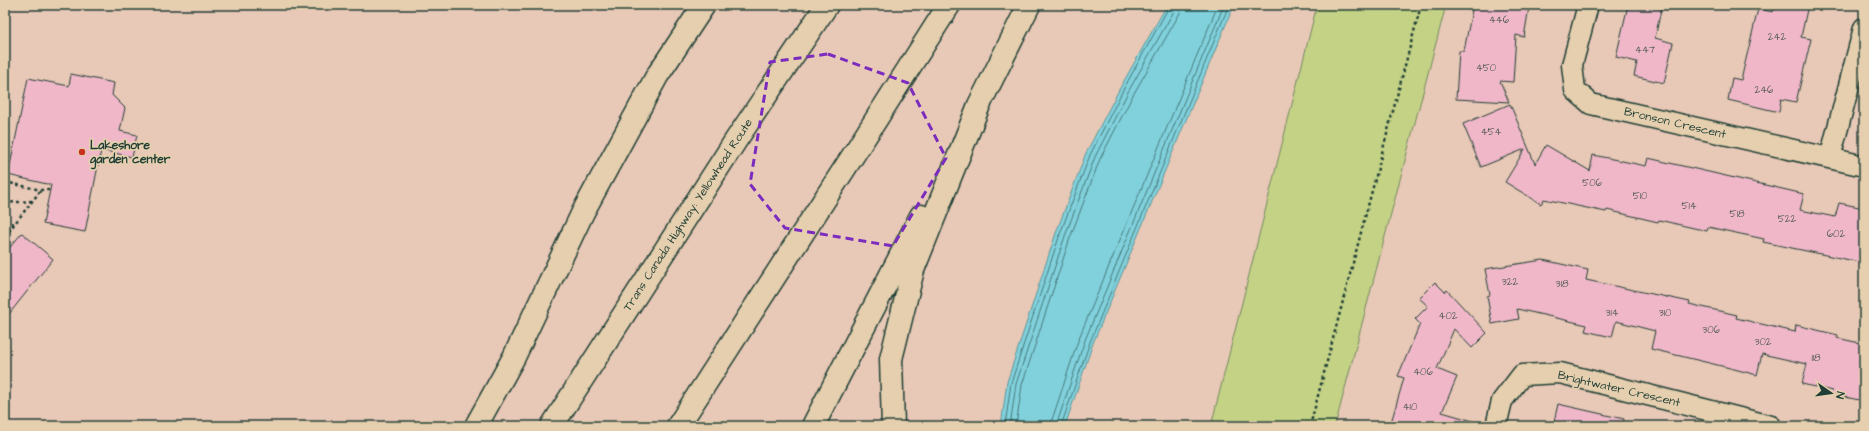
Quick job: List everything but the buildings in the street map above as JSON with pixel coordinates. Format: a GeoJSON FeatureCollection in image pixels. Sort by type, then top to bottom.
{"type":"FeatureCollection","features":[{"type":"Feature","properties":{"kind":"highway"},"geometry":{"type":"LineString","coordinates":[[476,426],[514,357],[583,212],[657,76],[704,5]]}},
{"type":"Feature","properties":{"kind":"highway","name":"Trans Canada Highway: Yellowhead Route"},"geometry":{"type":"LineString","coordinates":[[552,426],[736,140],[827,5]]}},
{"type":"Feature","properties":{"kind":"highway"},"geometry":{"type":"LineString","coordinates":[[678,426],[854,154],[948,5]]}},
{"type":"Feature","properties":{"kind":"highway"},"geometry":{"type":"LineString","coordinates":[[813,426],[1029,5]]}},
{"type":"Feature","properties":{"kind":"highway"},"geometry":{"type":"LineString","coordinates":[[893,426],[891,359],[913,270],[979,105]]}},
{"type":"Feature","properties":{"kind":"street","name":"Bronson Crescent"},"geometry":{"type":"LineString","coordinates":[[1588,5],[1572,65],[1575,90],[1591,104],[1864,166]]}},
{"type":"Feature","properties":{"kind":"street"},"geometry":{"type":"LineString","coordinates":[[1830,158],[1864,28]]}},
{"type":"Feature","properties":{"kind":"street","name":"Brightwater Crescent"},"geometry":{"type":"LineString","coordinates":[[1496,426],[1502,401],[1522,375],[1560,373],[1771,426]]}},
{"type":"Feature","properties":{"kind":"path"},"geometry":{"type":"LineString","coordinates":[[1310,426],[1421,5]]}},
{"type":"Feature","properties":{"kind":"path"},"geometry":{"type":"LineString","coordinates":[[5,182],[41,190],[50,190]]}},
{"type":"Feature","properties":{"kind":"path"},"geometry":{"type":"LineString","coordinates":[[5,236],[41,190]]}},
{"type":"Feature","properties":{"kind":"path"},"geometry":{"type":"LineString","coordinates":[[5,203],[32,201]]}},
{"type":"Feature","properties":{"kind":"path"},"geometry":{"type":"LineString","coordinates":[[5,224],[15,223]]}},
{"type":"Feature","properties":{"kind":"highlighted area"},"geometry":{"type":"Polygon","coordinates":[[[828,54],[908,83],[946,158],[893,246],[785,228],[750,184],[770,62],[828,54]]]}},
{"type":"Feature","properties":{"kind":"green space"},"geometry":{"type":"Polygon","coordinates":[[[1317,5],[1446,5],[1335,426],[1211,426],[1317,5]]]}},
{"type":"Feature","properties":{"kind":"water"},"geometry":{"type":"Polygon","coordinates":[[[1167,5],[1234,5],[1093,343],[1065,426],[1001,426],[1007,382],[1056,233],[1086,153],[1120,88],[1167,5]]]}},
{"type":"Feature","properties":{"kind":"place","name":"Lakeshore garden center"},"geometry":{"type":"Point","coordinates":[82,152]}}]}
